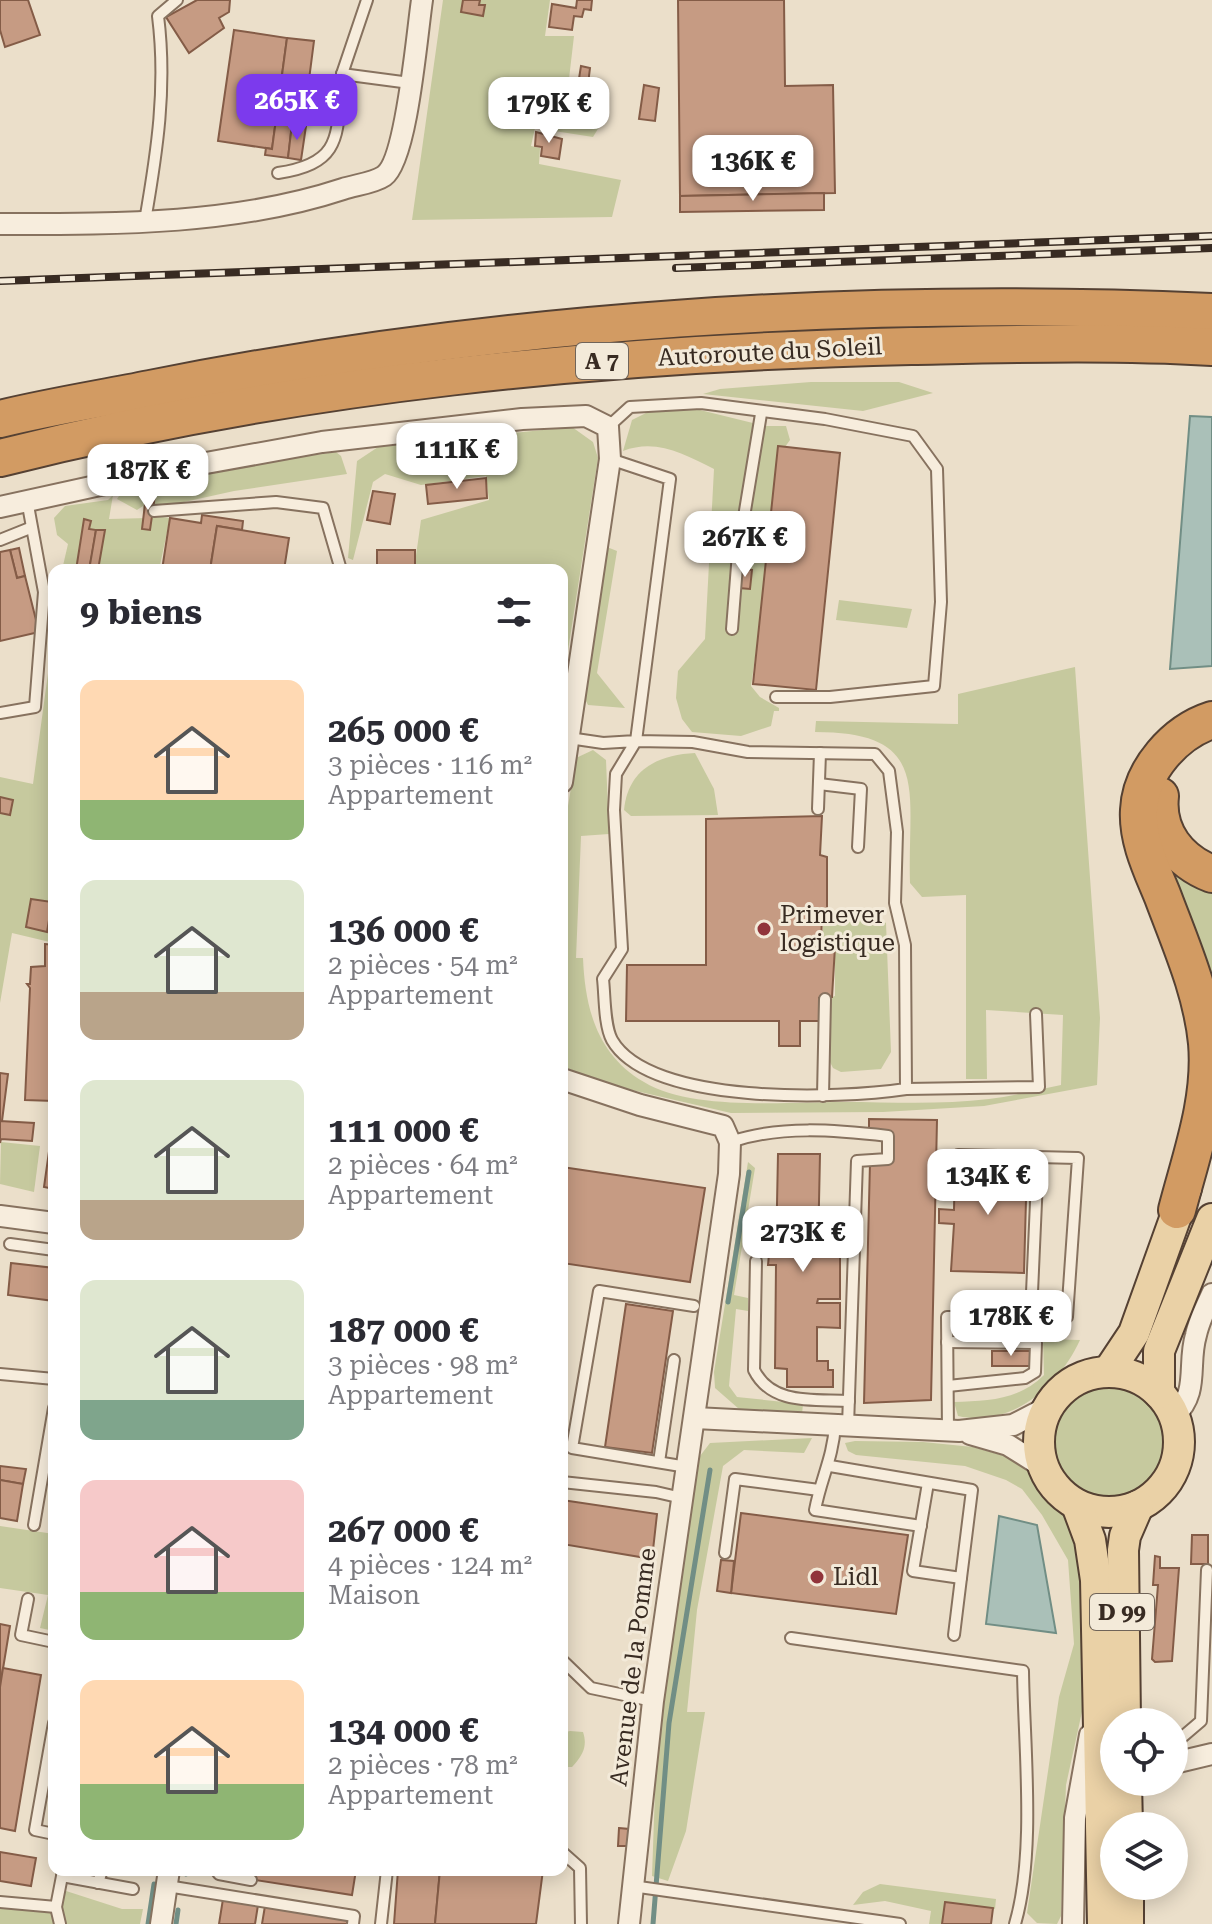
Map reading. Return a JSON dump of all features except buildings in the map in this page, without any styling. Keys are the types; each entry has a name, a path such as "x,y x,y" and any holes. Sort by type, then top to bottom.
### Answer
{"highway":[{"name":"Autoroute du Soleil","path":"0,419 254,368 431,343 611,325 785,314 924,310 1212,312"},
{"name":"Autoroute du Soleil","path":"0,458 273,401 446,377 617,360 842,348 1212,347"},
{"path":"1177,1210 1203,1110 1207,1045 1201,1001 1142,839 1139,810 1144,784 1157,761 1176,740 1212,720"},
{"path":"1212,736 1194,746 1167,773 1160,792 1158,812 1170,842 1197,868 1212,874"}],"main road":[{"path":"1108,1372 1134,1333 1212,1118"},
{"path":"1166,1405 1130,1375 1108,1372 1076,1380 1048,1407 1038,1443 1043,1467 1056,1489 1077,1505 1107,1512 1138,1506 1165,1483 1176,1462 1179,1439 1166,1405 1159,1351 1212,1219"},
{"name":"D 99","path":"1077,1505 1094,1560 1103,1924"},
{"name":"D 99","path":"1125,1708 1123,1550 1125,1536 1138,1506"},
{"path":"1128,1900 1128,1924"}],"street":[{"path":"0,224 145,221 208,216 305,202 385,176 400,151 422,0"},
{"path":"0,507 263,452 428,428 586,416 608,427 610,459 568,744"},
{"path":"568,1081 640,1105 723,1126 730,1142"},
{"name":"Avenue de la Pomme","path":"629,1924 653,1701 729,1174 730,1142"},
{"path":"0,1216 48,1222"},
{"path":"1166,1405 1185,1407 1193,1384 1195,1336 1212,1294"},
{"path":"695,1418 954,1431 1013,1425 1048,1407"},
{"path":"954,1431 1008,1445 1043,1467"},
{"path":"1073,1924 1078,1786 1099,1696"},
{"path":"1188,1760 1212,1754"},
{"path":"161,1924 168,1878"}],"lane":[{"path":"145,221 161,132 163,55 158,16 177,0"},
{"path":"278,173 307,169 335,141 342,74 367,0"},
{"path":"342,74 410,83"},
{"path":"608,427 630,407 701,403 761,414 825,419 913,436 937,469 941,602 934,686 830,697 776,697"},
{"path":"732,629 738,553 761,414"},
{"path":"610,459 670,479 636,741 616,774 614,810 622,949 603,979 611,1039 636,1064 681,1084 777,1095 823,1096 906,1089 991,1090 1039,1087 1036,1014"},
{"path":"0,713 35,707 44,592 27,500"},
{"path":"154,511 276,502 323,508 339,564"},
{"path":"0,540 30,528"},
{"path":"569,738 603,743 693,742 748,752 875,754 889,771 897,832 895,903 905,945 906,1089"},
{"path":"818,809 820,753"},
{"path":"819,784 861,789 858,847"},
{"path":"823,1096 825,999"},
{"path":"730,1142 760,1132 844,1131 888,1136 888,1159 857,1161 849,1401 830,1466 821,1474 815,1510 921,1526"},
{"path":"954,1431 948,1386 947,1317 1067,1317 1078,1158 958,1155"},
{"path":"1031,1315 1038,1157"},
{"path":"10,1244 48,1249"},
{"path":"756,1261 754,1370 759,1382 783,1398 849,1401"},
{"path":"687,1467 572,1448 599,1291 694,1306"},
{"path":"947,1342 1036,1343 1035,1372 1025,1378 948,1386"},
{"path":"659,1462 674,1360"},
{"path":"0,1374 48,1378"},
{"path":"34,1525 48,1443"},
{"path":"830,1466 972,1490 954,1635"},
{"path":"725,1553 735,1479 819,1490"},
{"path":"568,1483 656,1492 682,1498"},
{"path":"928,1483 913,1571 961,1578"},
{"path":"1188,1732 1201,1721 1207,1570"},
{"path":"28,1599 21,1635 48,1641"},
{"path":"791,1638 1023,1671 1025,1838 1021,1905 1015,1924"},
{"path":"568,1666 591,1688 653,1701"},
{"path":"48,1757 35,1830 48,1833"},
{"path":"568,1857 580,1868 581,1924"},
{"path":"60,1924 56,1907 61,1876"},
{"path":"73,1876 133,1889"},
{"path":"98,1883 100,1876"},
{"path":"230,1876 251,1880"},
{"path":"381,1924 386,1876"},
{"path":"168,1878 354,1916 353,1924"},
{"path":"632,1886 900,1924"},
{"path":"0,1902 56,1907"}],"green space":[{"path":"443,0 550,0 545,36 574,36 565,113 528,111 526,120 601,124 593,137 535,128 531,146 540,148 539,164 621,180 612,217 412,220"},
{"path":"811,382 899,382 933,393 863,411 703,394 720,389"},
{"path":"700,410 765,426 786,426 790,440 785,447 751,686 779,711 774,711 771,726 741,736 692,732 682,719 676,698 678,671 705,639 714,469 681,453 658,447 635,447 623,451 632,420 650,411"},
{"path":"572,427 593,442 598,458 568,650 568,564 415,564 421,520 489,500 486,476 421,485 385,474 373,482 353,560 348,558 357,461 378,447"},
{"path":"336,452 341,456 347,474 234,491 175,504 162,517 170,518 160,564 63,564 68,544 57,535 54,518 65,506 108,500 113,495 109,519 148,518 143,517 143,506 137,510 117,499 121,493 238,466"},
{"path":"607,547 617,551 597,673 625,708 588,705 585,699"},
{"path":"839,600 912,609 907,628 836,620"},
{"path":"1075,667 1100,1018 1097,1085 984,1106 883,1112 731,1113 606,1084 568,1068 568,806 576,758 593,750 606,760 609,834 581,836 576,958 583,958 587,995 597,1029 615,1058 628,1071 664,1091 740,1103 953,1102 998,1098 1061,1085 1063,1015 986,1010 987,1079 966,1079 966,895 922,897 910,883 910,795 906,773 896,756 879,743 853,735 815,732 816,721 958,724 958,694"},
{"path":"48,673 48,942 12,933 0,1003 0,777 33,784"},
{"path":"695,753 714,789 718,815 631,816 624,810 638,774 657,761"},
{"path":"1165,854 1212,884 1212,1007"},
{"path":"823,912 870,914 886,923 891,1052 881,1069 841,1072 833,1068 829,1060 828,998 835,996 835,947 823,946"},
{"path":"1,1142 40,1146 34,1192 0,1184"},
{"path":"748,1162 755,1168 734,1295 748,1298 748,1311 736,1309 729,1386 737,1397 803,1404 802,1414 739,1409 715,1388 714,1372"},
{"path":"1043,1339 1080,1340 1060,1373 1046,1387 1031,1400 997,1416 958,1416 954,1402 991,1400 1014,1394 1044,1375"},
{"path":"1107,1385 1129,1390 1147,1402 1159,1420 1164,1442 1159,1464 1147,1482 1129,1494 1107,1499 1085,1494 1067,1482 1055,1464 1050,1442 1055,1420 1067,1402 1085,1390"},
{"path":"812,1438 804,1453 744,1450 723,1466 697,1610 687,1712 705,1712 686,1831 668,1881 652,1876 657,1735 700,1456 710,1443"},
{"path":"923,1442 973,1447 1008,1457 1027,1470 1072,1525 1082,1553 1085,1698 1066,1785 1061,1916 1057,1924 1037,1923 1027,1913 1059,1697 1074,1644 1068,1560 1042,1515 1022,1489 1006,1480 965,1466 856,1455 848,1451 845,1443"},
{"path":"0,1526 48,1533 48,1595 0,1588"},
{"path":"48,1595 48,1630 40,1628"},
{"path":"568,1732 583,1732 584,1737 581,1755 572,1767 568,1767"},
{"path":"880,1884 996,1899 995,1909 945,1902 942,1924 929,1924 931,1911 885,1901 853,1905 863,1892"},
{"path":"63,1890 122,1909 143,1909 140,1924 0,1924 0,1906 48,1913 58,1907"}],"water":[{"path":"1190,416 1212,417 1212,666 1170,669"},
{"path":"999,1516 1037,1525 1056,1633 986,1624"}],"waterway":[{"path":"728,1302 749,1172"},
{"path":"653,1924 669,1723 710,1470"},
{"path":"148,1924 154,1884"},
{"path":"176,1924 178,1910"}],"railway":[{"path":"0,281 1212,236"},
{"path":"676,268 1212,248"}],"place":[{"name":"Primever logistique","path":"764,929"},
{"name":"Lidl","path":"817,1577"}]}
